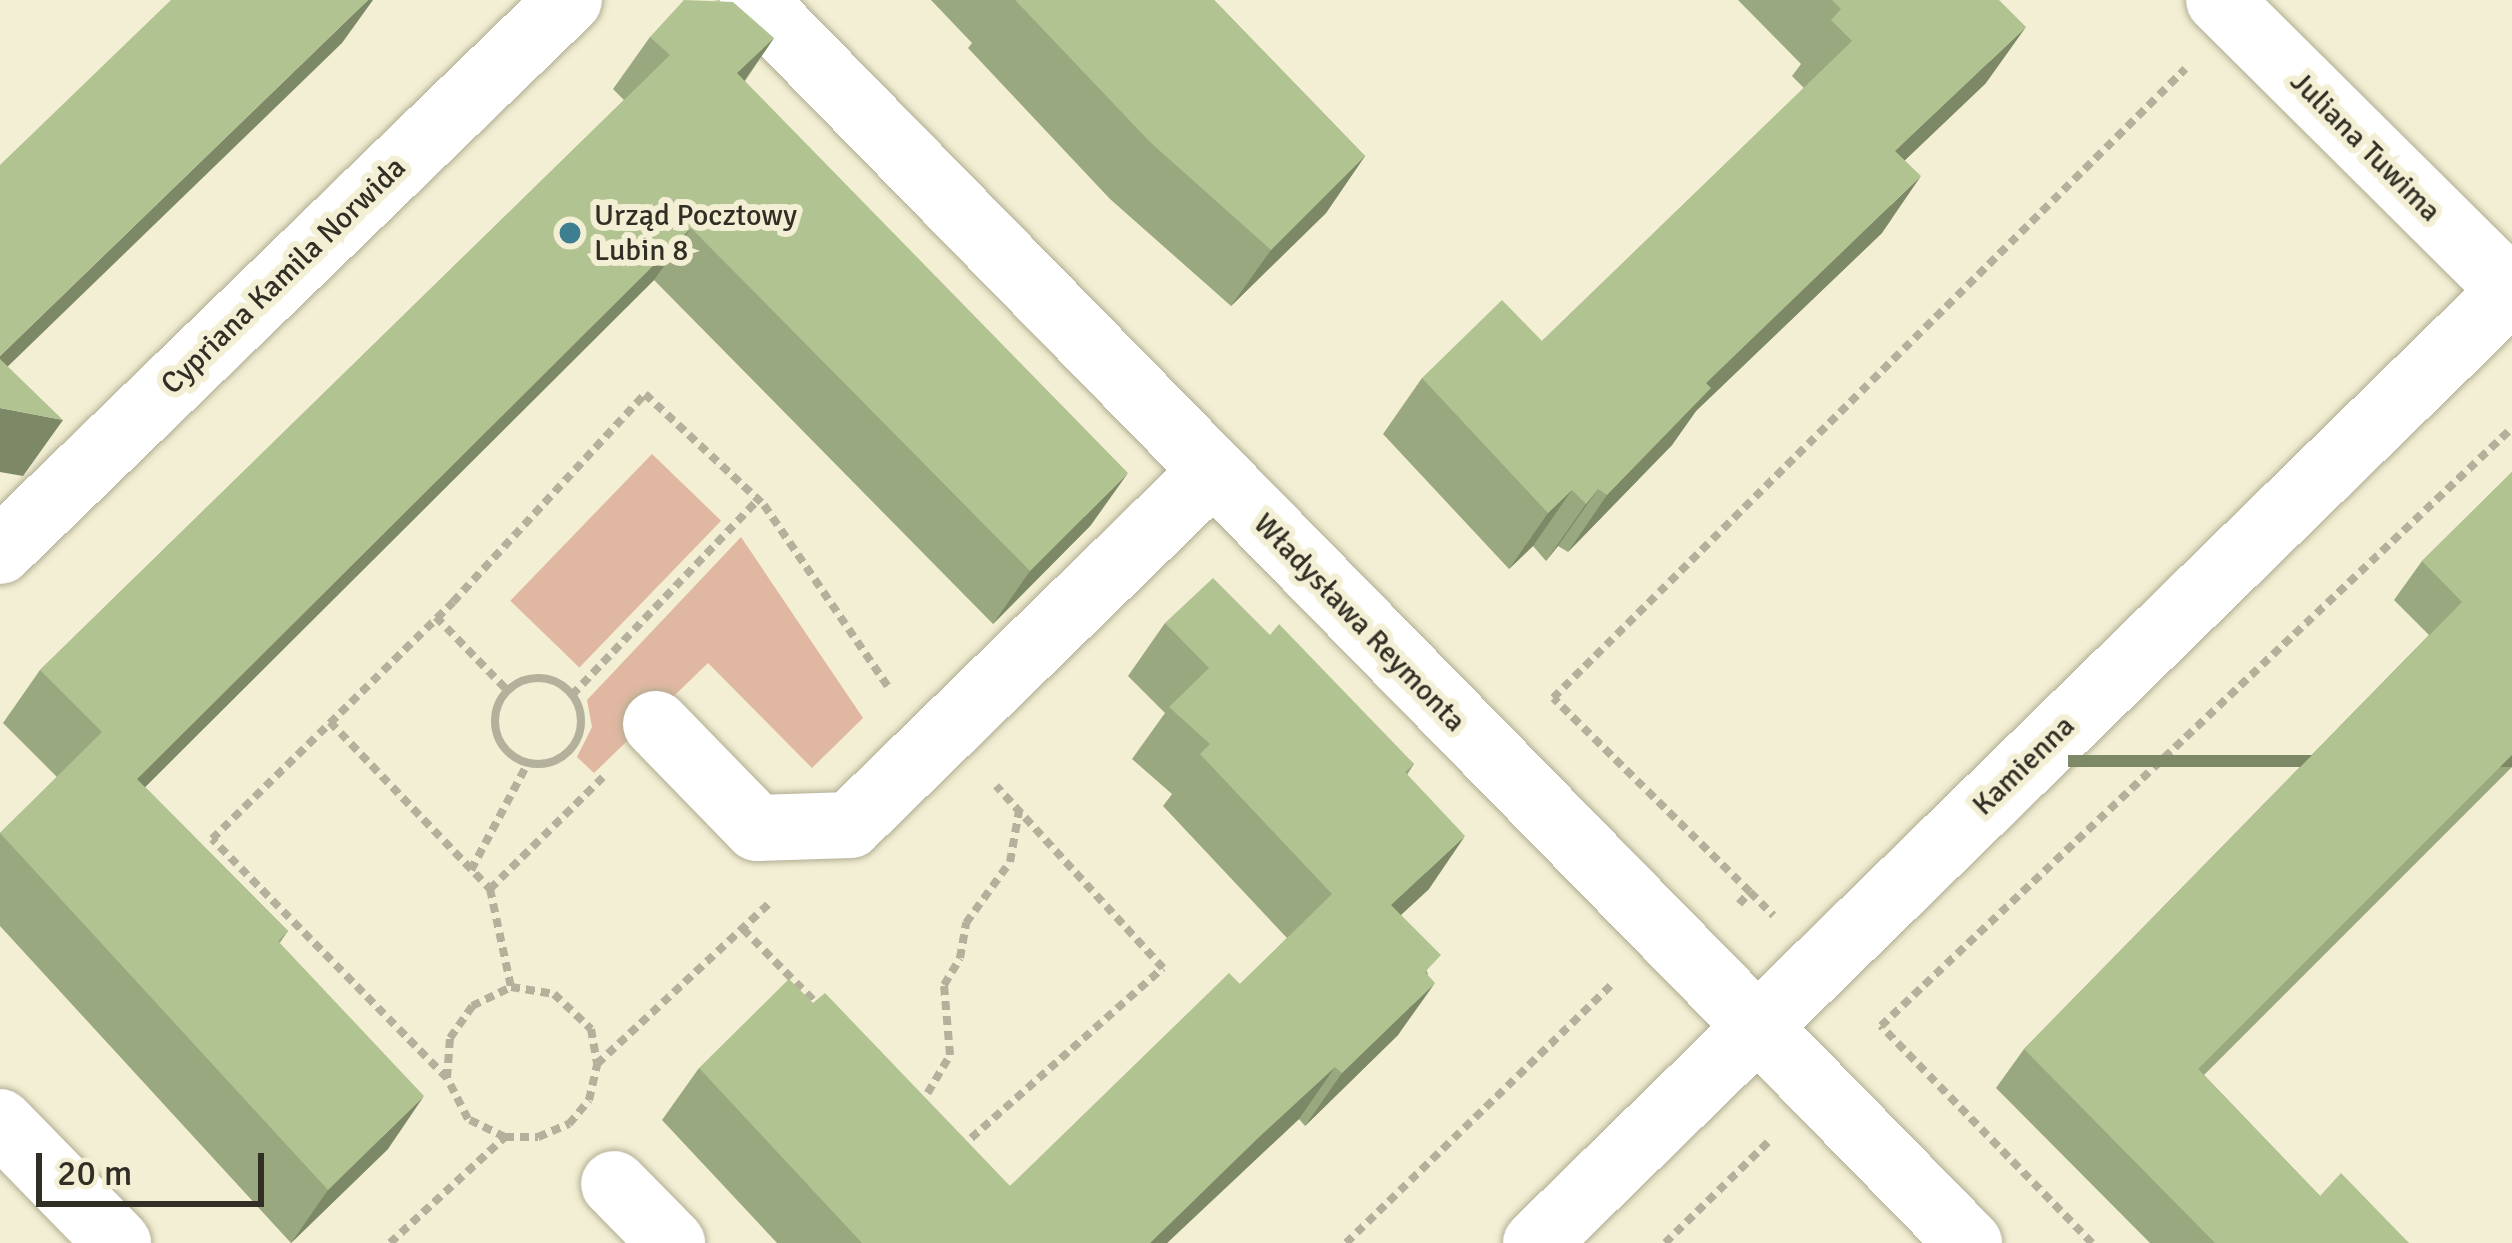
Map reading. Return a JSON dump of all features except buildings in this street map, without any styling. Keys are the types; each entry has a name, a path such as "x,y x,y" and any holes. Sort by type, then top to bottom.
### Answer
{"street":[{"name":"Cypriana Kamila Norwida","path":"0,551 568,0"},
{"name":"Władysława Reymonta","path":"753,0 1970,1243"},
{"name":"Juliana Tuwima","path":"2228,9 2512,290"},
{"name":"Kamienna","path":"1536,1243 2512,290"},
{"path":"656,724 757,828 850,825 1212,472"},
{"path":"0,1122 118,1243"},
{"path":"614,1184 672,1243"}],"path":[{"path":"1346,1243 1629,967 1652,990 1750,892 1553,698 2228,9"},
{"path":"447,1078 450,1038 462,1015 511,987 554,994 577,1010 591,1029 598,1064 589,1100 569,1124 538,1137 505,1138 467,1119 447,1078 212,839 436,616 645,394 758,500 938,739 1019,811 1163,968 959,1149 946,1135"},
{"path":"2092,1243 1881,1026 2512,428"},
{"path":"572,694 758,500"},
{"path":"436,616 507,690"},
{"path":"471,870 528,763 570,749 581,719 572,694 541,678 507,690"},
{"path":"507,690 496,733 528,763"},
{"path":"330,722 490,890 511,987"},
{"path":"490,890 656,724"},
{"path":"919,1107 950,1055 944,985 960,958 966,923 1010,862 1019,811"},
{"path":"598,1064 850,825"},
{"path":"743,929 823,1010"},
{"path":"903,1091 932,1121"},
{"path":"1665,1243 1783,1127"},
{"path":"390,1243 505,1138"}],"shaded area":[{"path":"652,454 721,521 579,667 510,601"},
{"path":"741,537 863,718 812,768 708,663 594,773 577,757 592,727 587,700"}],"place":[{"name":"Urząd Pocztowy Lubin 8","path":"570,233"}]}
